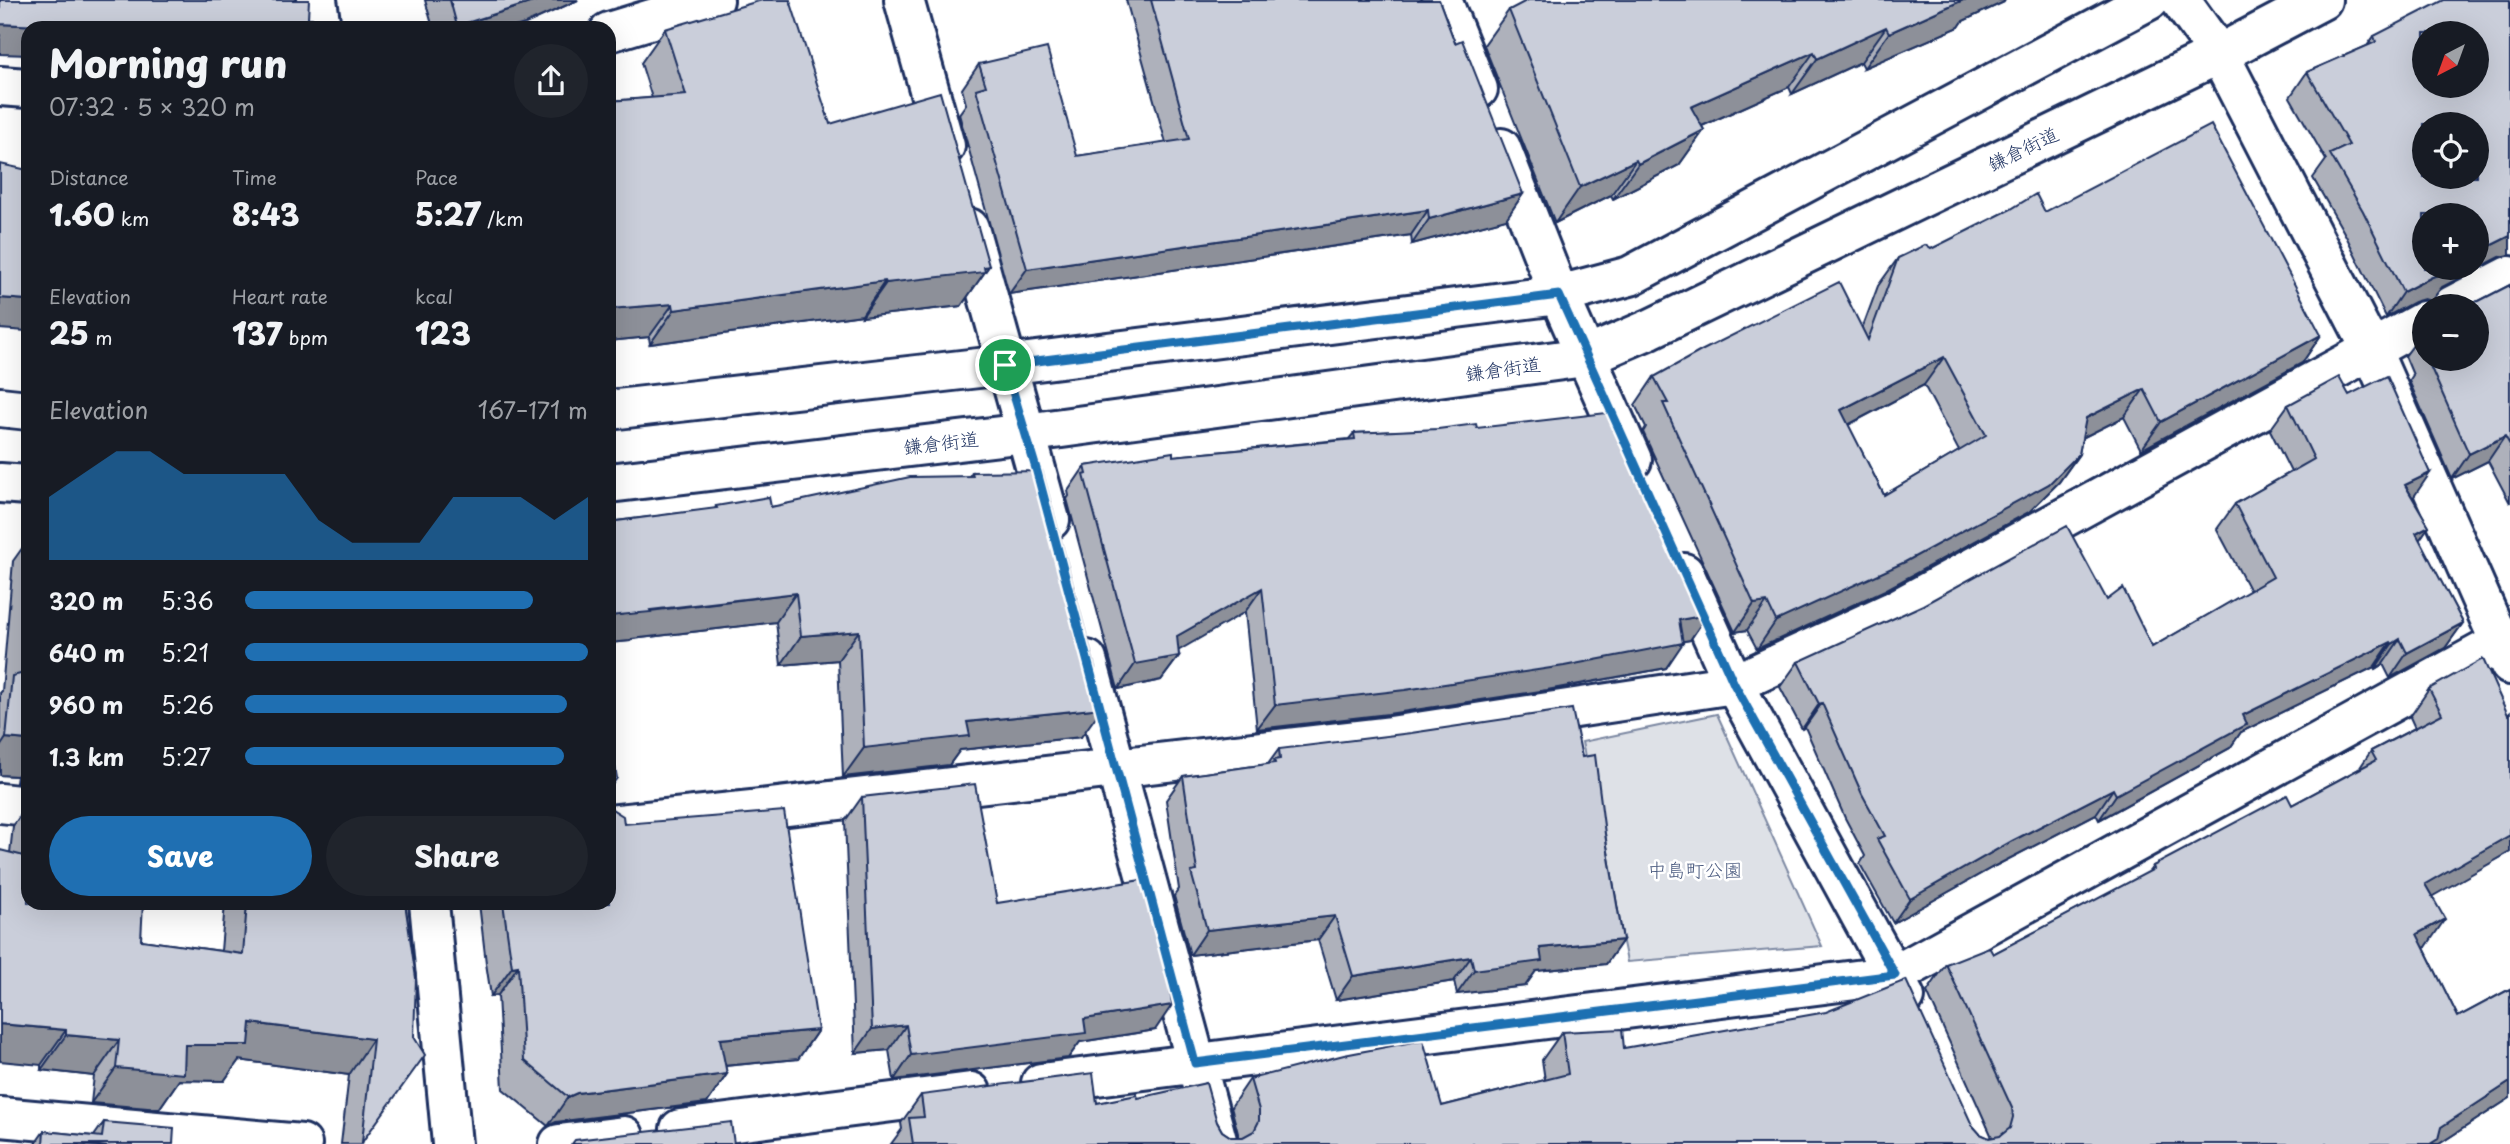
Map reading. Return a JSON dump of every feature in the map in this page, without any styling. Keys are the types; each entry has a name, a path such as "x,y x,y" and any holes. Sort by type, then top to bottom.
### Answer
{"street":[{"path":"317,0 320,21"},
{"path":"616,30 714,0"},
{"path":"904,0 1058,552"},
{"path":"1442,0 1559,295 1644,486"},
{"path":"616,409 1005,365 1559,295 1629,276 2149,0"},
{"path":"559,1144 1895,975 2506,649 2371,349 2219,54 2180,0"},
{"name":"鎌倉街道","path":"616,482 1024,433 1585,357 1650,329 2219,54 2322,0"},
{"path":"0,86 21,88"},
{"path":"2475,294 2510,276"},
{"path":"616,823 765,809 1391,736 1734,684 1895,610 2412,327"},
{"path":"0,407 21,409"},
{"path":"0,482 21,484"},
{"path":"1672,548 1734,684 1895,975 1917,1023"},
{"path":"1080,633 1218,1144"},
{"path":"0,803 21,805"},
{"path":"430,910 452,1144"},
{"path":"0,1117 302,1144"}],"green space":[{"name":"中島町公園","path":"1717,714 1822,946 1627,962 1582,742"}],"building":[{"path":"0,0 309,0 308,18 312,18 312,21 21,21 21,25 0,24"},
{"path":"450,0 539,0 473,21 456,21"},
{"path":"762,0 790,0 830,124 940,92 989,266 984,267 985,272 885,281 674,310 673,304 616,308 616,100 686,95 665,29"},
{"path":"1151,0 1439,0 1455,43 1462,40 1523,194 1429,219 1428,210 1027,269 976,89 986,86 979,64 1047,48 1077,156 1189,139"},
{"path":"1528,0 1963,0 1889,33 1886,27 1817,59 1814,52 1691,107 1704,130 1638,164 1636,160 1580,187 1509,10"},
{"path":"2444,0 2510,0 2510,236 2489,246 2489,203 2412,203 2412,280 2426,280 2403,292 2363,211 2330,154 2349,145 2307,72 2376,42 2374,36"},
{"path":"2211,125 2321,335 2161,422 2144,389 2086,418 2079,454 2049,484 1905,562 1776,621 1767,602 1754,604 1663,403 1668,403 1654,377 1839,282 1868,340 1898,258 1925,245 1931,249 2036,194 2045,212","holes":["1944,357 1986,435 1884,495 1841,410"]},
{"path":"0,164 21,168 21,300 0,298"},
{"path":"2510,285 2510,445 2505,436 2469,454 2432,371 2489,371 2489,296"},
{"path":"2387,376 2430,473 2405,485 2429,526 2416,533 2463,623 2407,653 2400,639 2392,644 2391,642 2243,715 2247,724 2116,795 2113,789 2012,841 1910,899 1877,839 1885,836 1862,794 1822,703 1819,704 1798,662 1923,605 2067,526 2107,600 2123,588 2152,647 2273,577 2235,504 2314,459 2288,405 2339,377 2349,395"},
{"path":"1615,412 1707,615 1679,620 1683,643 1564,666 1405,690 1275,705 1262,588 1177,636 1179,656 1135,664 1084,475 1087,474 1085,466 1173,452 1173,456 1355,439 1354,433 1438,429 1476,424 1477,428"},
{"path":"1042,471 1095,668 1090,669 1102,708 967,722 970,736 864,748 859,631 801,636 796,593 616,615 616,521 717,508 716,506 769,497 771,507 910,477 973,476 972,472"},
{"path":"2483,659 2508,715 2510,713 2510,835 2425,884 2445,919 2417,934 2458,1017 2510,989 2510,1082 2441,1127 2438,1139 2430,1144 913,1144 909,1118 924,1117 921,1095 1093,1073 1097,1103 1137,1095 1138,1098 1206,1083 1222,1131 1231,1137 1243,1137 1254,1131 1259,1121 1259,1110 1250,1079 1344,1055 1423,1040 1442,1106 1568,1074 1562,1032 1622,1029 1624,1048 1826,1012 1906,980 1972,1125 1980,1134 1989,1138 2000,1136 2010,1128 2012,1108 1946,964 1989,947 1993,954 2287,795 2292,805 2376,760 2371,751 2442,714 2429,689"},
{"path":"21,674 21,739 6,738 12,676"},
{"path":"1572,709 1582,757 1595,755 1623,940 1540,948 1542,961 1474,970 1471,957 1353,976 1335,916 1207,930 1191,872 1197,871 1183,776 1275,763 1274,760 1280,759 1279,749"},
{"path":"975,784 997,903 1148,879 1165,944 1172,1005 1084,1019 1086,1033 911,1055 906,1025 872,1029 862,797"},
{"path":"784,811 818,1030 720,1039 727,1074 577,1093 568,1097 524,1060 518,966 512,967 504,910 616,910 616,812 623,816 624,824"},
{"path":"0,850 21,855 21,910 143,910 141,940 243,954 246,910 406,910 416,978 414,1037 425,1055 362,1142 373,1039 251,1023 249,1045 185,1045 184,1074 116,1068 119,1040 66,1035 66,1030 0,1024"},
{"path":"104,1122 174,1128 173,1144 43,1144 44,1131 102,1137"},
{"path":"731,1122 734,1144 572,1144 575,1140"}],"route":[{"path":"1559,295 1734,684 1895,975 1195,1063 1037,472 1005,365 1559,295"}]}
